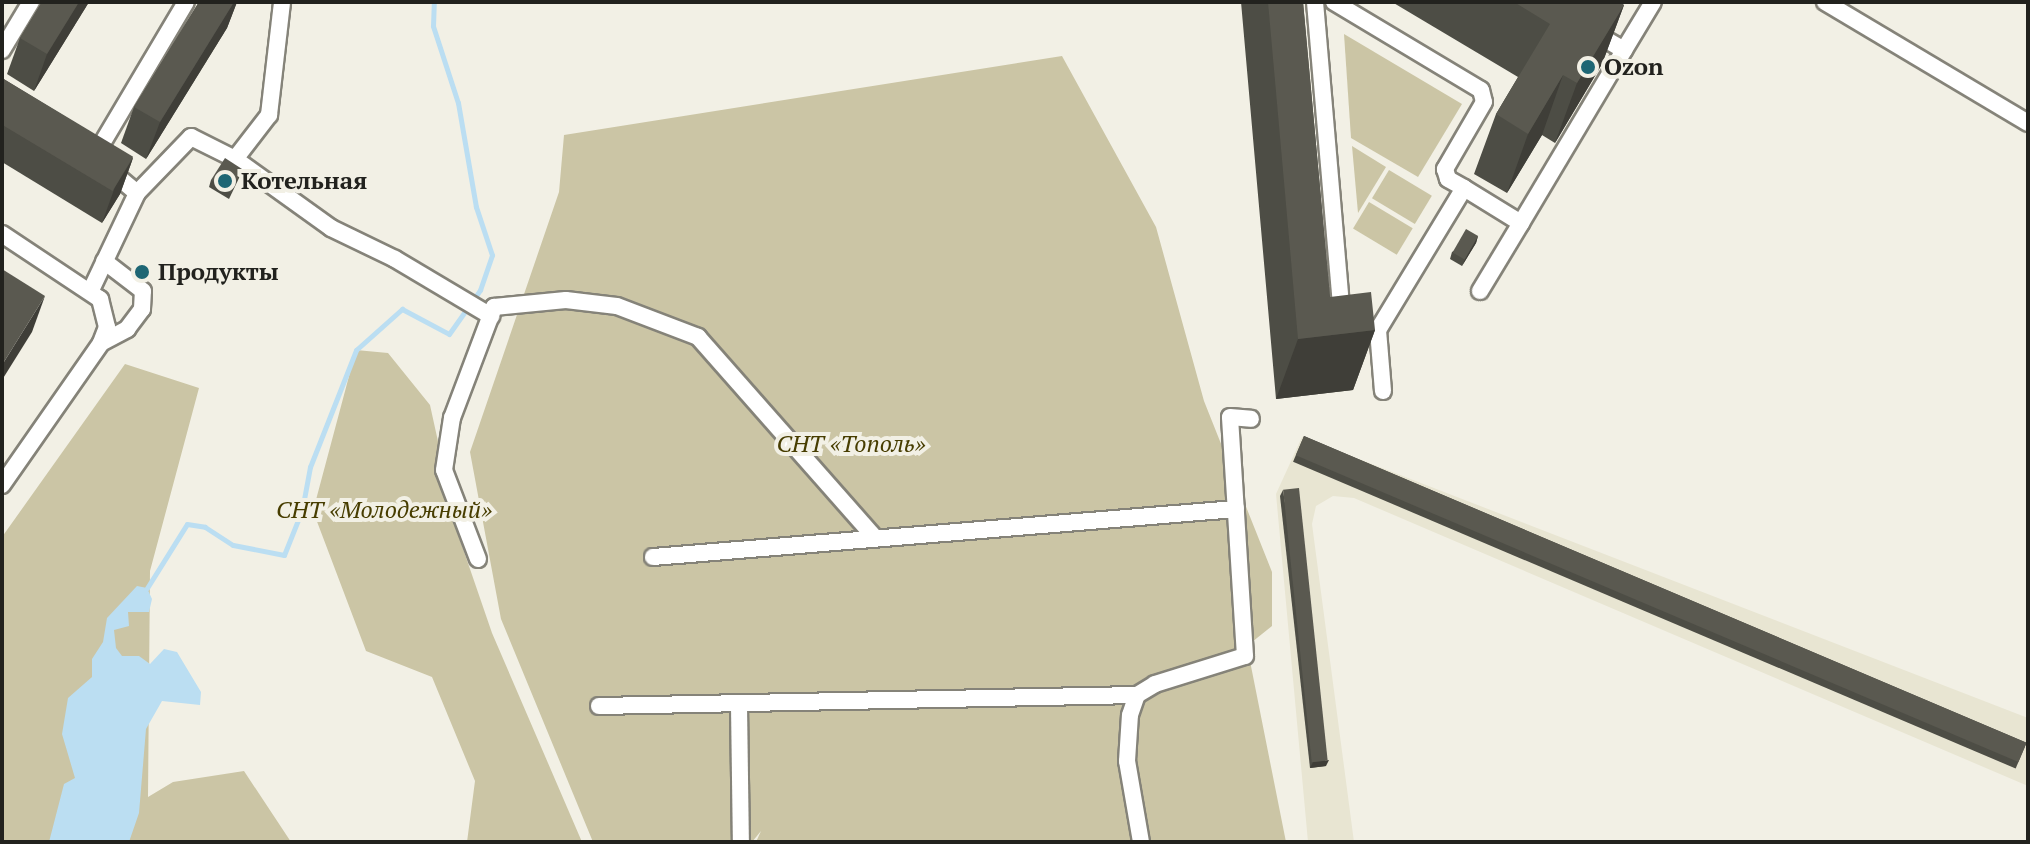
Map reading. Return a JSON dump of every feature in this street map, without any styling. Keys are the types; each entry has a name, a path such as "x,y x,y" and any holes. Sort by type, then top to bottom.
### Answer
{"street":[{"path":"2,50 31,2"},
{"path":"137,193 89,153 186,2"},
{"path":"235,159 269,115 282,2"},
{"path":"1315,2 1342,315 1378,330"},
{"path":"1334,2 1481,90 1484,102 1445,169 1448,179 1521,223"},
{"path":"1480,291 1653,2"},
{"path":"1825,2 2028,123"},
{"path":"1576,22 1624,50"},
{"path":"91,290 137,193 191,137 235,159 331,228 395,259 462,302 485,313"},
{"path":"1383,391 1378,330 1464,188"},
{"path":"2,234 91,290 106,311 101,343 2,485"},
{"path":"101,343 127,329 142,309 143,291 104,261"},
{"path":"478,559 444,470 452,418 485,313 494,307 566,300 617,306 698,337 875,538"},
{"path":"599,706 739,706 1137,695 1155,684 1245,656 1230,417 1251,419"},
{"path":"653,557 1236,509"},
{"path":"1137,695 1130,715 1127,761 1141,842"},
{"path":"739,706 741,842"}],"shaded area":[{"path":"1302,437 2028,718 2028,786 1354,498 1333,496 1316,506 1312,524 1354,842 1308,842 1276,494"}],"green space":[{"path":"1344,34 1462,104 1418,177 1351,138"},
{"name":"СНТ «Тополь»","path":"1062,56 1156,227 1204,401 1272,572 1272,626 1247,646 1286,842 756,842 761,831 752,842 593,842 501,619 470,452 559,192 564,135"},
{"path":"1352,146 1386,167 1358,213"},
{"path":"1389,170 1432,196 1415,224 1372,198"},
{"path":"1369,202 1413,228 1397,255 1353,229"},
{"name":"СНТ «Молодежный»","path":"356,350 388,353 430,405 459,537 492,633 582,842 467,842 475,781 432,677 366,651 313,511"},
{"path":"125,364 199,388 150,571 148,797 173,782 244,771 291,842 2,842 2,537"}],"water":[{"path":"137,586 147,588 152,599 149,612 128,612 129,626 114,630 116,648 122,656 139,656 150,664 164,649 177,652 201,692 200,705 162,701 146,729 139,813 129,842 49,842 64,784 75,778 62,734 68,698 92,677 92,659 103,642 107,618"}],"building":[{"path":"42,2 79,2 47,54 20,38"},
{"path":"199,2 234,2 160,122 134,107"},
{"path":"1268,2 1303,2 1330,297 1371,292 1375,330 1298,339"},
{"path":"1514,2 1619,2 1624,5 1577,83 1563,75 1528,134 1496,114 1550,24"},
{"path":"2,78 133,157 113,191 2,125"},
{"name":"Котельная","path":"225,158 242,169 231,193 211,180"},
{"path":"1466,229 1478,236 1465,259 1452,252"},
{"path":"2,269 45,296 2,365"},
{"path":"1304,436 2027,743 2018,762 1296,455"},
{"path":"1299,488 1328,760 1312,762 1283,490"}],"waterway":[{"path":"147,588 187,524 205,527 233,545 284,555 302,510 310,467 356,350 402,309 449,334 480,290 492,255 476,207 458,103 433,26 434,2"}],"place":[{"name":"Ozon","path":"1588,67"},
{"name":"Котельная","path":"225,181"},
{"name":"Продукты","path":"142,272"}]}
